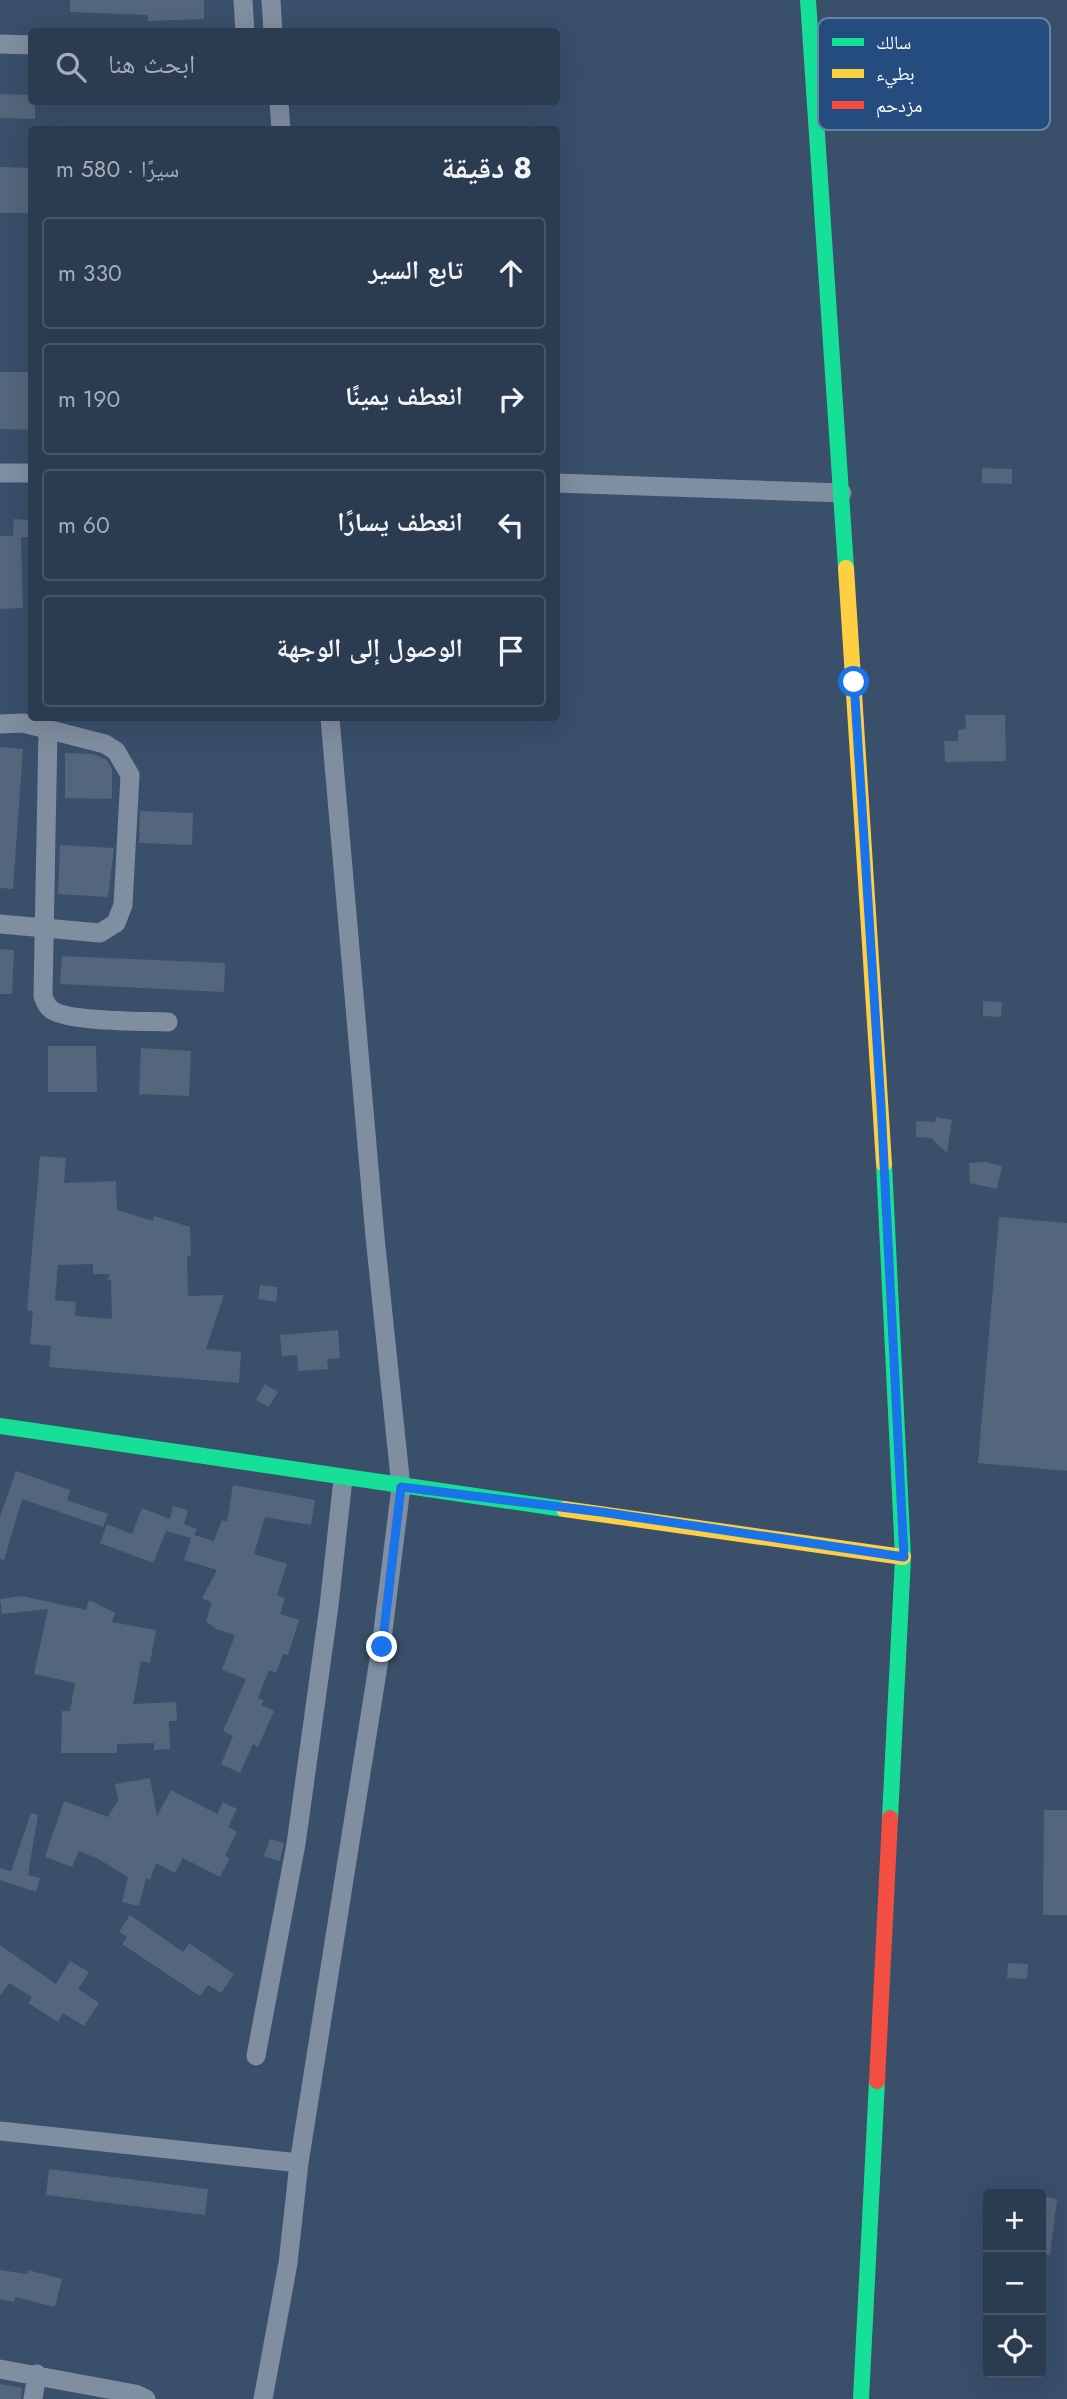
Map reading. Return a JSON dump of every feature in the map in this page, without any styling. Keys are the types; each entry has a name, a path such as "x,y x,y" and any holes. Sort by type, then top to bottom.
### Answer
{"street":[{"path":"243,0 245,28"},
{"path":"271,0 273,28"},
{"path":"808,0 881,1105 904,1557 861,2399"},
{"path":"0,44 28,45"},
{"path":"279,105 281,126"},
{"path":"0,473 28,472"},
{"path":"560,482 842,493"},
{"path":"263,2399 288,2263 299,2163 382,1647 401,1487 375,1237 330,721"},
{"path":"0,724 23,723 106,744 122,758 130,775 120,916 111,928 100,933 0,924"},
{"path":"48,729 43,996 51,1010 76,1017 168,1022"},
{"path":"0,1426 212,1462 601,1512 904,1557"},
{"path":"256,2056 296,1844 329,1606 343,1479"},
{"path":"0,2131 299,2163"},
{"path":"0,2369 37,2374 146,2399"},
{"path":"33,2399 37,2374"}],"building":[{"path":"70,0 204,0 204,19 148,21 148,15 70,12"},
{"path":"0,94 28,95 28,105 35,105 35,119 0,118"},
{"path":"0,167 28,168 28,213 0,213"},
{"path":"0,372 28,372 28,430 0,429"},
{"path":"982,468 1012,469 1012,484 982,483"},
{"path":"14,519 28,520 28,537 21,537 23,608 0,609 0,536 13,536"},
{"path":"965,715 1005,715 1006,761 945,762 944,741 958,741 958,730 966,729"},
{"path":"0,747 23,749 13,889 0,888"},
{"path":"65,753 93,754 107,760 112,769 112,799 65,798"},
{"path":"140,811 193,813 192,845 139,843"},
{"path":"60,845 114,848 108,897 58,894"},
{"path":"0,949 14,950 12,994 0,994"},
{"path":"62,956 225,963 224,992 60,984"},
{"path":"983,1001 1002,1002 1001,1017 983,1016"},
{"path":"48,1046 96,1046 97,1092 48,1092"},
{"path":"141,1048 191,1051 189,1096 139,1094"},
{"path":"936,1117 952,1120 947,1153 931,1138 916,1137 916,1121 935,1122"},
{"path":"40,1156 66,1158 64,1183 116,1181 117,1210 153,1221 154,1216 190,1227 191,1256 187,1256 188,1296 224,1295 206,1349 241,1352 239,1383 49,1367 51,1346 30,1344 33,1311 27,1310","holes":["93,1264 93,1274 110,1274 107,1280 111,1280 112,1319 75,1316 76,1302 55,1300 58,1265"]},
{"path":"986,1162 1002,1166 997,1189 970,1183 969,1163"},
{"path":"999,1217 1067,1223 1067,1471 978,1463"},
{"path":"260,1285 278,1287 276,1302 258,1299"},
{"path":"338,1330 340,1358 327,1359 328,1369 298,1371 297,1355 282,1356 280,1335"},
{"path":"265,1384 278,1392 269,1407 256,1400"},
{"path":"16,1471 70,1490 67,1500 108,1514 103,1527 22,1499 4,1560 0,1559 0,1517"},
{"path":"233,1485 315,1500 311,1525 265,1517 254,1554 287,1564 277,1595 285,1598 280,1614 299,1620 288,1655 283,1654 276,1673 269,1670 258,1698 264,1700 261,1705 274,1711 258,1747 253,1744 240,1773 221,1764 233,1736 223,1731 246,1679 222,1670 235,1635 216,1629 206,1621 212,1603 202,1598 217,1570 184,1560 191,1538 166,1531 153,1563 100,1543 107,1524 132,1534 142,1508 170,1519 173,1506 188,1510 184,1524 197,1529 194,1535 214,1541 222,1520 227,1522"},
{"path":"22,1596 86,1610 89,1600 115,1613 112,1622 156,1630 150,1663 141,1661 133,1704 176,1702 177,1721 169,1721 170,1749 154,1750 154,1743 117,1744 117,1753 61,1753 62,1711 70,1711 75,1683 34,1674 48,1609 2,1614 0,1599"},
{"path":"150,1778 157,1816 171,1790 217,1814 223,1802 237,1809 228,1827 237,1832 225,1856 230,1858 220,1877 183,1858 175,1873 156,1863 150,1880 146,1878 139,1906 122,1902 128,1877 98,1859 79,1851 72,1867 45,1857 64,1801 108,1817 118,1800 115,1784"},
{"path":"1044,1810 1067,1810 1067,1915 1043,1915"},
{"path":"31,1813 38,1815 28,1875 40,1878 36,1892 0,1880 0,1868 11,1871"},
{"path":"270,1839 284,1843 280,1861 264,1856"},
{"path":"130,1915 183,1952 189,1943 234,1974 221,1993 208,1985 200,1996 122,1944 127,1937 119,1932"},
{"path":"0,1945 56,1984 70,1961 89,1972 78,1989 99,2003 84,2026 63,2013 58,2022 28,2003 32,1997 9,1983 0,1996"},
{"path":"1008,1963 1028,1964 1027,1979 1007,1978"},
{"path":"49,2169 208,2189 205,2215 46,2195"},
{"path":"1046,2197 1057,2199 1050,2255 1046,2255"},
{"path":"0,2270 27,2274 28,2270 62,2279 55,2307 15,2297 14,2302 0,2299"},
{"path":"0,2384 22,2388 21,2399 0,2399"}],"traffic: fast":[{"path":"808,0 846,568"},
{"path":"884,1164 903,1557 890,1818"},
{"path":"0,1426 564,1509"},
{"path":"861,2399 877,2081"}],"traffic: slow":[{"path":"846,568 884,1164"},
{"path":"564,1509 903,1557"}],"traffic: jam":[{"path":"877,2081 890,1818"}],"route":[{"path":"382,1647 401,1487 601,1512 904,1557 881,1105 854,682"}]}
